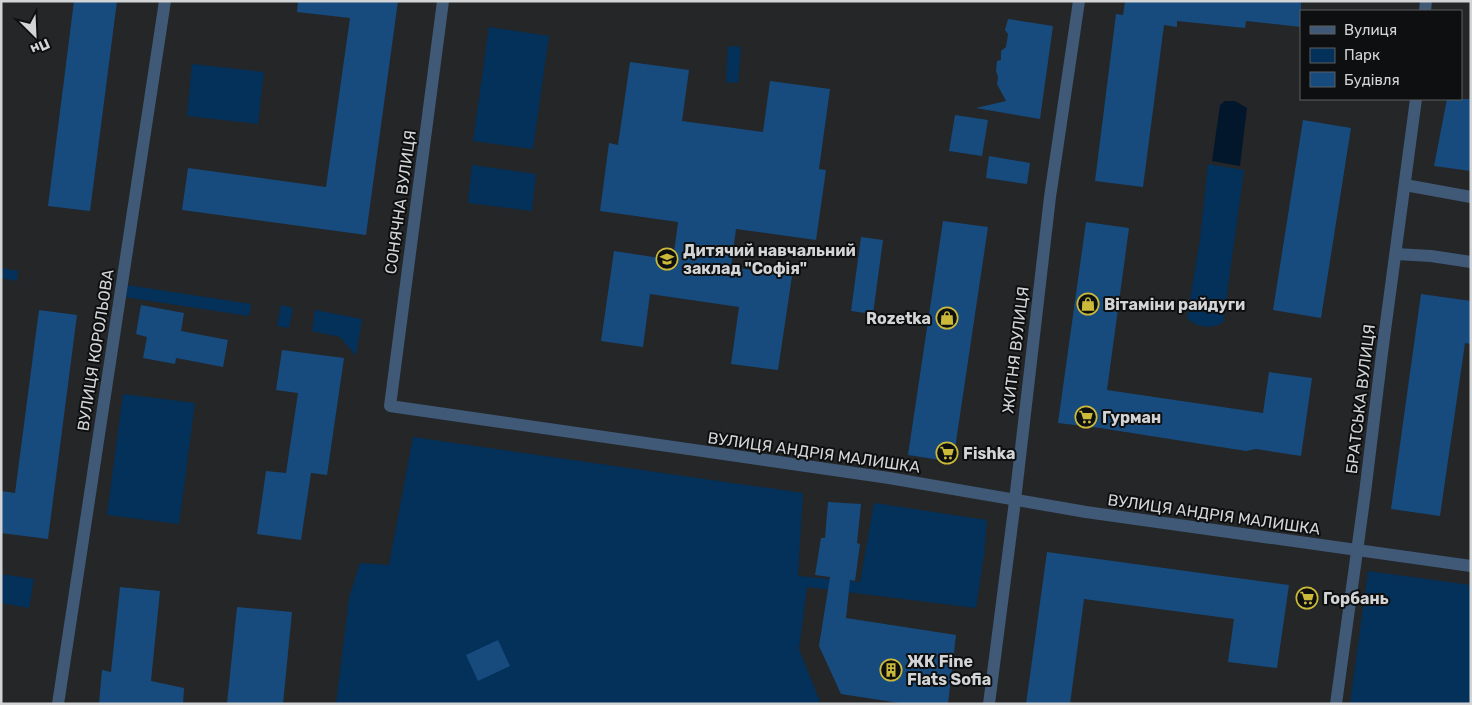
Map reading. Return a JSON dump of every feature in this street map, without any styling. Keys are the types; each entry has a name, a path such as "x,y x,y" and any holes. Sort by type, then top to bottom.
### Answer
{"street":[{"name":"ВУЛИЦЯ КОРОЛЬОВА","path":"58,704 165,1"},
{"name":"СОНЯЧНА ВУЛИЦЯ","path":"390,406 443,1"},
{"name":"ЖИТНЯ ВУЛИЦЯ","path":"989,704 1050,197 1079,1"},
{"name":"БРАТСЬКА ВУЛИЦЯ","path":"1336,704 1416,100"},
{"path":"1405,185 1471,197"},
{"path":"1396,254 1431,256 1471,262"},
{"name":"ВУЛИЦЯ АНДРІЯ МАЛИШКА","path":"390,406 880,477 1086,512 1471,566"}],"green space":[{"path":"489,27 549,36 533,149 473,141"},
{"path":"728,46 741,47 738,83 726,82"},
{"path":"192,64 264,72 258,124 187,116"},
{"path":"1208,164 1244,170 1223,323 1209,327 1199,326 1187,318 1200,239"},
{"path":"472,165 536,174 532,211 468,203"},
{"path":"1,268 18,271 17,281 1,278"},
{"path":"127,285 251,304 249,316 124,297"},
{"path":"281,305 293,308 289,328 277,326"},
{"path":"315,310 362,319 356,356 340,337 312,331"},
{"path":"123,394 195,403 179,524 107,515"},
{"path":"413,437 803,493 798,576 860,582 874,503 987,520 976,608 807,587 799,649 821,704 336,704 349,598 360,563 389,565"},
{"path":"1368,571 1471,585 1471,704 1350,704"},
{"path":"1,574 34,579 29,608 1,603"}],"shaded area":[{"path":"1225,101 1235,101 1247,108 1240,166 1212,161 1220,105"}],"building":[{"path":"74,1 117,1 90,211 48,206"},
{"path":"298,1 398,1 366,235 182,210 188,168 326,187 350,18 297,12"},
{"path":"1125,1 1301,1 1300,27 1246,21 1245,28 1177,21 1177,27 1164,25 1143,187 1095,181 1116,14 1123,15"},
{"path":"1008,19 1053,26 1040,119 976,108 1006,101 997,84 998,77 996,71 997,61 1001,60 1001,51 1006,47 1008,34 1005,30"},
{"path":"630,62 689,70 682,121 763,132 770,81 830,89 819,169 826,170 816,240 736,229 731,267 792,276 778,370 731,364 739,307 650,294 643,347 601,341 614,251 673,260 678,222 600,211 609,143 618,145"},
{"path":"1471,99 1471,171 1434,166 1447,100"},
{"path":"955,115 988,120 982,156 949,151"},
{"path":"1303,120 1351,128 1321,318 1273,310"},
{"path":"989,156 1030,163 1027,184 986,178"},
{"path":"943,221 988,227 953,462 908,455"},
{"path":"1086,222 1129,228 1107,390 1263,413 1269,372 1312,378 1301,456 1256,449 1246,451 1058,423"},
{"path":"861,237 883,240 873,314 851,311"},
{"path":"1421,294 1471,301 1471,344 1465,343 1440,516 1391,509"},
{"path":"141,305 184,313 181,331 228,340 223,367 176,358 175,364 143,358 147,337 136,334"},
{"path":"39,310 77,315 48,539 1,533 1,491 15,493"},
{"path":"282,350 344,358 327,475 311,473 301,540 257,534 266,471 286,473 298,393 276,390"},
{"name":"ЖК Fine Flats Sofia","path":"828,502 861,504 857,543 860,544 855,581 850,580 846,618 956,635 948,704 906,704 841,694 819,646 830,577 815,575 821,538 825,538"},
{"path":"1047,552 1289,585 1277,668 1228,662 1234,619 1084,599 1070,704 1026,704"},
{"path":"120,587 160,591 151,681 184,688 183,704 99,704 102,670 111,672"},
{"path":"237,607 292,612 283,704 227,704"},
{"path":"498,640 510,666 478,681 466,655"}],"place":[{"name":"Дитячий навчальний заклад \"Софія\"","path":"667,259"},
{"name":"Вітаміни райдуги","path":"1088,304"},
{"name":"Rozetka","path":"947,318"},
{"name":"Гурман","path":"1086,417"},
{"name":"Fishka","path":"947,453"},
{"name":"Горбань","path":"1307,598"},
{"name":"ЖК Fine Flats Sofia","path":"891,670"}]}
